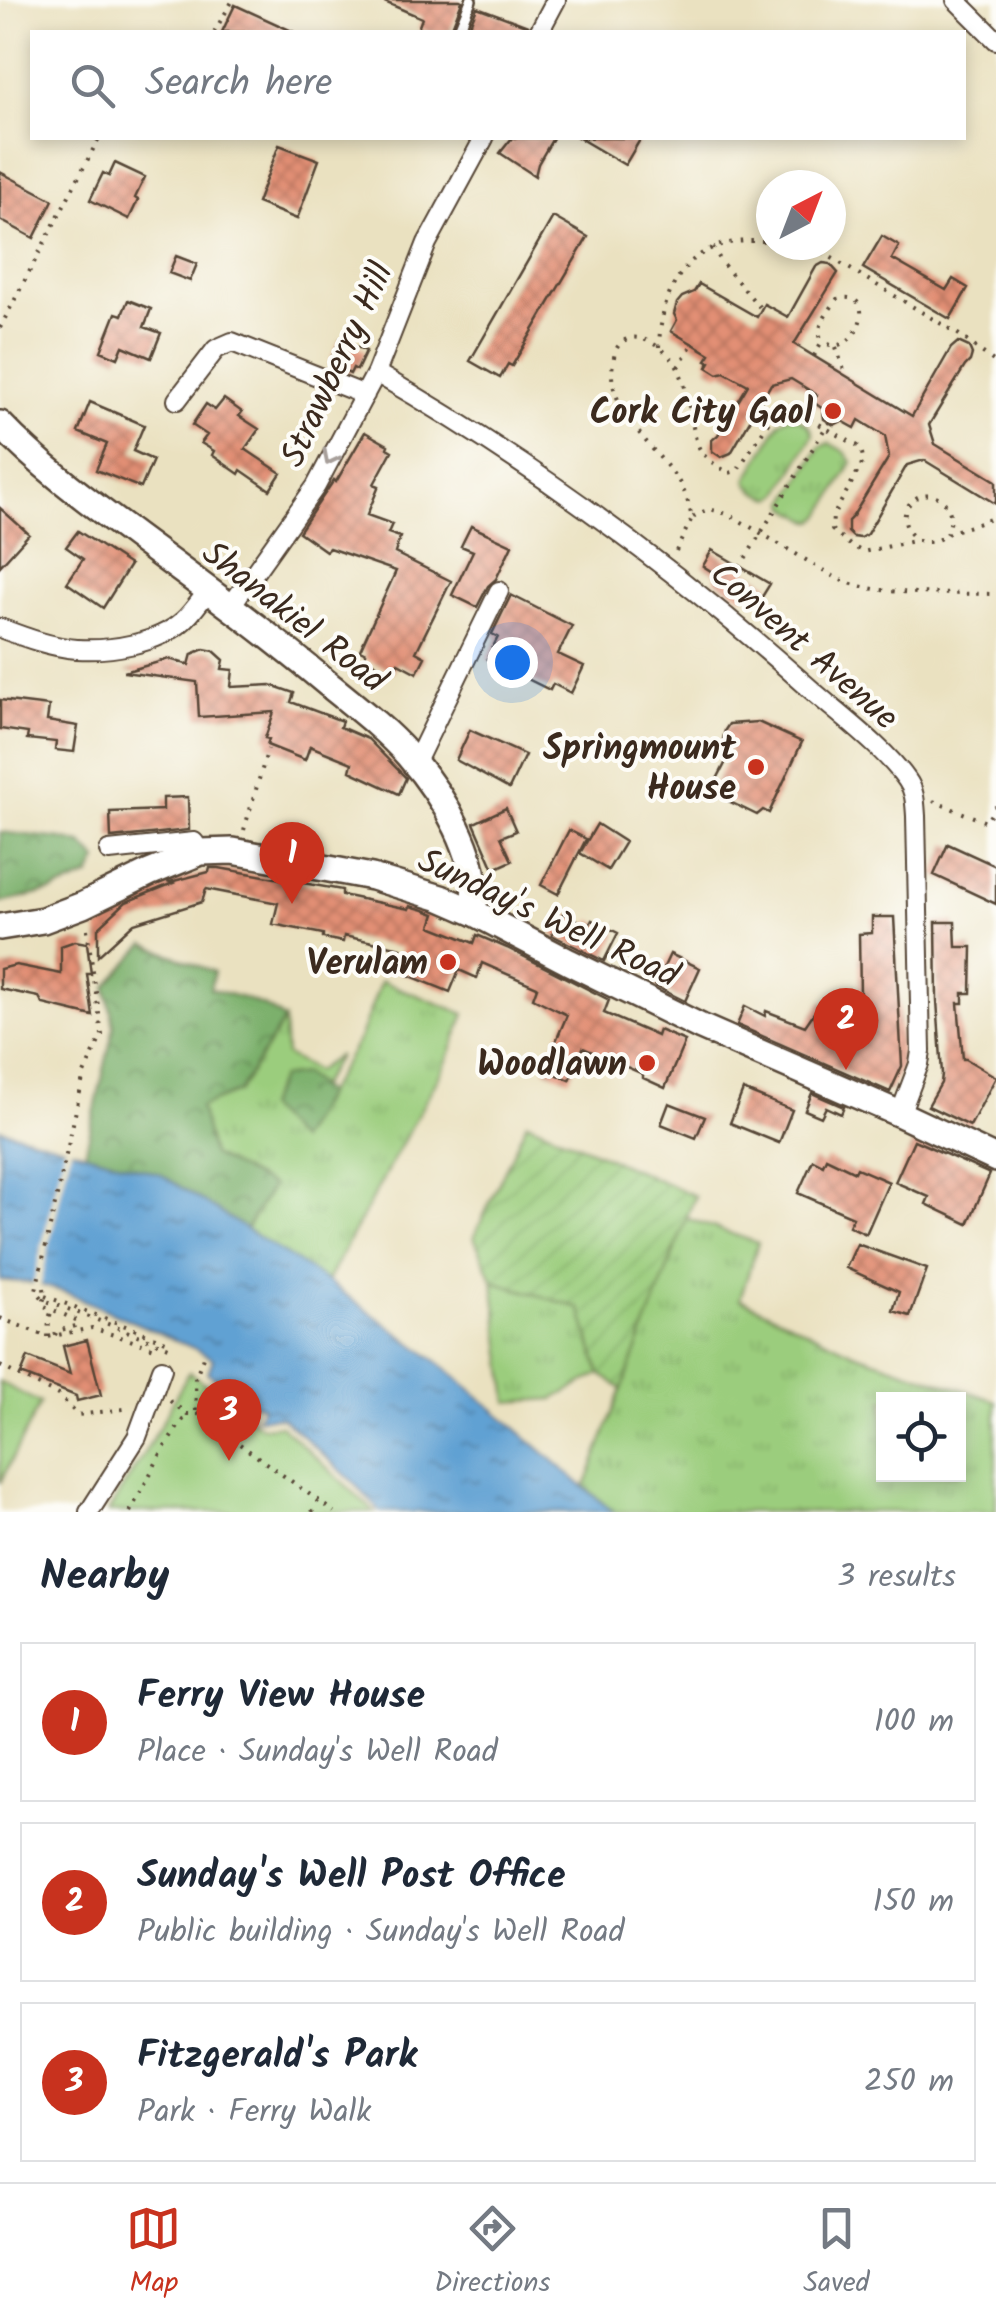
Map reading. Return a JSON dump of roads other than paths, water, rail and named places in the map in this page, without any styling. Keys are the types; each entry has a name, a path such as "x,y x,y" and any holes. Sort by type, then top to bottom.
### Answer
{"main road":[{"name":"Shanakiel Road","path":"0,424 89,502 295,656 370,719 415,764 452,817 476,886 473,912"},
{"name":"Sunday's Well Road","path":"0,927 43,920 202,852 233,852 372,877 473,912 701,1026 996,1159"}],"street":[{"path":"956,0 996,40"},
{"path":"540,30 548,2"},
{"name":"Strawberry Hill","path":"230,608 316,486 365,396 427,242 483,140"},
{"path":"177,400 216,349 232,342 365,396"},
{"name":"Convent Avenue","path":"376,372 530,470 665,568 770,653 906,779 915,794 920,1064 900,1114"},
{"path":"0,628 76,649 122,645 154,637 181,623 208,591"},
{"path":"415,764 499,591"},
{"path":"109,851 194,842 202,852"},
{"path":"89,1512 137,1437 162,1369"}],"lane":[{"path":"459,30 472,0"}],"water":[{"path":"0,1129 160,1174 327,1281 441,1364 613,1512 381,1512 282,1417 257,1418 263,1407 208,1373 213,1359 65,1292 33,1283 0,1280"}],"place":[{"name":"Cork City Gaol","path":"833,411"},
{"name":"Springmount House","path":"756,767"},
{"name":"Ferry View House","path":"292,904"},
{"name":"Verulam","path":"448,962"},
{"name":"Woodlawn","path":"647,1063"},
{"name":"Sunday's Well Post Office","path":"846,1070"},
{"name":"Fitzgerald's Park","path":"229,1461"}]}
